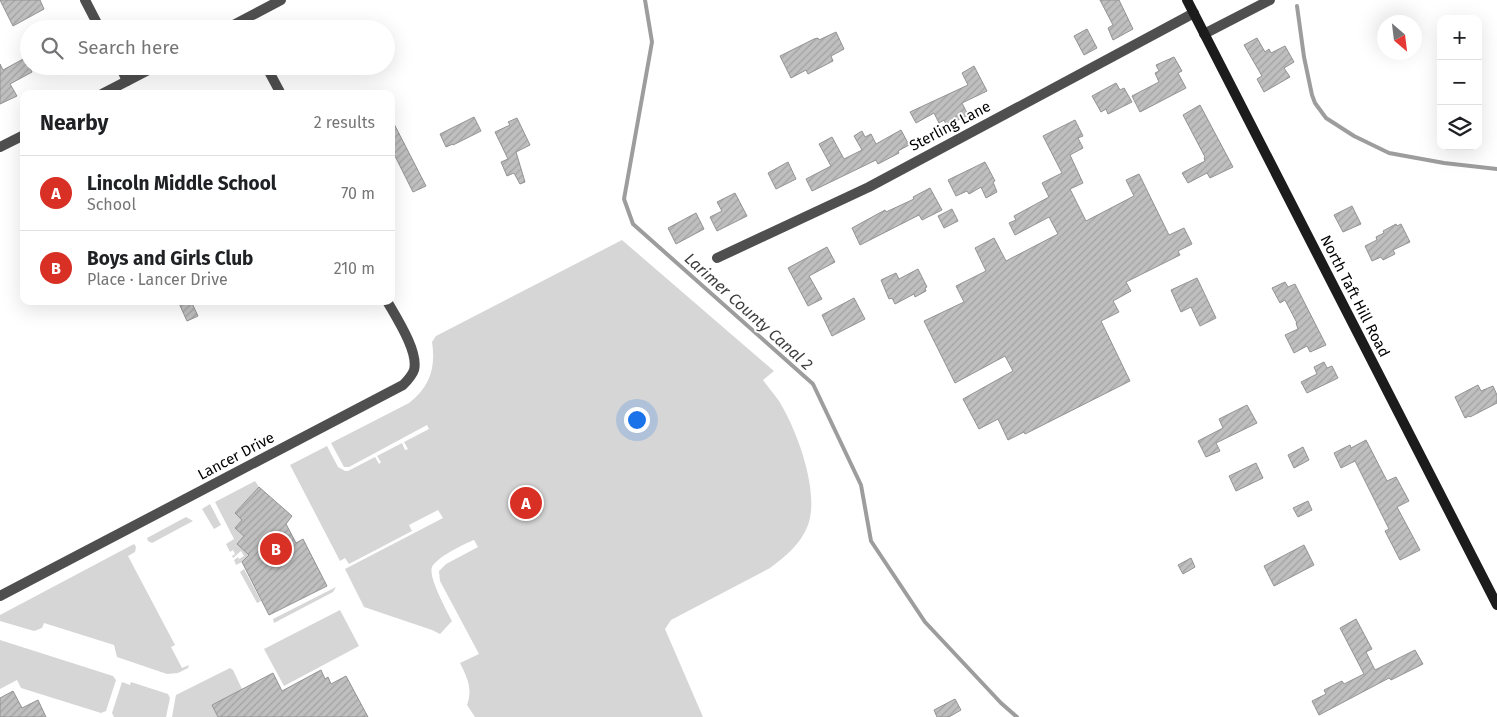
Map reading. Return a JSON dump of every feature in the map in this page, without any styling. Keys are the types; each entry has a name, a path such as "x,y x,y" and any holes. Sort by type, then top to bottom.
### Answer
{"main road":[{"name":"North Taft Hill Road","path":"1187,0 1497,605"}],"street":[{"path":"85,0 95,20"},
{"path":"251,20 281,0"},
{"path":"1204,34 1270,0"},
{"name":"Sterling Lane","path":"717,258 869,187 1194,13"},
{"path":"124,75 127,81"},
{"path":"110,90 139,75"},
{"path":"271,75 279,90"},
{"path":"0,147 20,136"},
{"name":"Lancer Drive","path":"0,596 403,385 411,377 414,361 411,348 389,305"}],"shaded area":[{"path":"622,240 774,371 763,380 786,413 805,462 811,496 811,511 808,525 797,544 787,555 770,568 671,620 665,629 703,717 475,717 467,705 469,688 467,678 460,663 479,654 440,581 439,571 446,564 478,547 474,540 445,555 432,567 435,586 452,621 440,634 364,607 345,569 443,518 438,510 409,525 412,531 349,564 345,558 340,561 290,465 327,446 338,467 345,471 375,457 379,464 381,462 377,456 402,443 405,450 408,449 404,442 429,429 427,425 349,467 344,467 331,443 409,403 416,397 430,376 433,360 432,342 436,336"},
{"path":"255,481 259,487 235,513 242,520 235,528 244,536 237,544 249,555 236,565 234,560 244,556 241,551 233,558 232,556 235,554 233,550 230,552 226,544 234,539 215,502"},
{"path":"210,504 221,525 214,529 202,509"},
{"path":"186,517 193,521 152,543 148,541 147,538"},
{"path":"134,544 136,547 135,552 128,556 175,645 171,647 182,668 189,665 188,668 178,673 167,674 117,657 114,645 44,623 42,628 34,631 0,621 0,615"},
{"path":"244,569 261,601 257,603 240,572"},
{"path":"336,587 333,592 274,623 273,619"},
{"path":"340,610 359,646 284,686 264,649"},
{"path":"0,640 113,676 116,680 106,711 101,713 21,688 17,680 0,689"},
{"path":"230,668 233,670 242,689 212,705 218,717 172,717 176,695"},
{"path":"122,682 130,685 131,682 168,694 170,698 166,717 114,717 112,713"}],"building":[{"path":"0,0 40,0 44,9 24,20 20,20 20,22 13,26"},
{"path":"1100,0 1119,0 1133,29 1113,40 1108,28 1113,25"},
{"path":"1087,29 1097,48 1084,55 1074,36"},
{"path":"836,32 844,49 831,56 833,61 808,74 806,70 791,78 780,56 814,39 818,38 819,40"},
{"path":"1257,38 1265,52 1269,49 1271,53 1285,46 1294,62 1284,68 1290,77 1264,92 1257,79 1262,76 1244,45"},
{"path":"1174,57 1182,71 1178,73 1186,88 1140,112 1132,96 1159,82 1155,73 1159,71 1156,65"},
{"path":"20,61 20,75 26,75 10,84 17,96 0,104 0,64 3,70"},
{"path":"974,66 987,91 962,103 968,115 946,124 944,120 939,123 934,113 916,123 910,112 968,85 962,73"},
{"path":"1116,83 1120,90 1124,88 1132,102 1108,114 1106,109 1101,112 1092,96"},
{"path":"1200,105 1233,167 1210,178 1207,173 1188,183 1182,173 1205,161 1205,157 1183,115"},
{"path":"474,117 481,131 446,147 440,134"},
{"path":"517,118 530,145 516,152 525,182 520,184 514,173 507,176 501,162 508,159 495,132 510,125 508,122"},
{"path":"1075,120 1083,136 1078,138 1083,148 1070,155 1083,183 1070,189 1086,221 1134,196 1126,180 1139,174 1169,235 1184,228 1192,244 1178,251 1180,255 1126,282 1131,291 1113,301 1119,312 1101,321 1130,381 1025,434 1024,432 1008,440 998,419 979,429 963,399 1013,371 1005,356 955,383 924,321 964,302 956,286 986,271 975,248 994,238 1006,261 1058,234 1049,217 1015,235 1009,223 1016,220 1014,216 1049,197 1042,183 1062,173 1043,136"},
{"path":"395,126 426,186 413,192 395,156"},
{"path":"901,130 909,145 898,151 899,153 878,164 876,160 812,191 806,179 831,166 819,144 832,137 844,159 862,150 854,136 862,131 865,137 871,134 876,144"},
{"path":"788,162 796,179 776,189 768,173"},
{"path":"985,162 995,181 993,182 997,192 986,198 981,187 969,194 967,191 956,196 948,180"},
{"path":"930,188 942,210 922,220 919,215 860,245 852,228 885,210 886,212 914,199 913,197"},
{"path":"735,193 747,216 717,231 710,217 722,211 717,202"},
{"path":"1352,206 1361,224 1343,232 1334,215"},
{"path":"952,209 958,221 944,228 938,216"},
{"path":"696,213 704,229 676,244 668,228"},
{"path":"1396,224 1397,226 1401,224 1410,242 1393,250 1395,254 1383,260 1381,257 1372,261 1365,246 1377,240 1376,237 1384,233 1383,231"},
{"path":"827,247 835,262 809,276 822,299 808,306 788,268"},
{"path":"918,269 927,287 925,288 926,291 915,297 914,294 895,304 892,298 889,299 881,280 896,273 899,279"},
{"path":"1197,278 1216,318 1200,326 1191,307 1181,312 1171,290"},
{"path":"1285,282 1288,287 1295,284 1326,345 1310,352 1307,346 1294,353 1285,335 1298,329 1297,323 1285,300 1280,303 1272,288"},
{"path":"854,298 865,319 832,336 822,315"},
{"path":"180,305 193,305 198,316 187,321"},
{"path":"1324,362 1327,368 1332,366 1338,378 1307,393 1301,382 1317,374 1314,367"},
{"path":"1478,385 1481,391 1493,386 1497,395 1497,403 1465,418 1455,397"},
{"path":"1247,405 1257,423 1216,443 1220,451 1206,457 1198,441 1223,428 1219,419"},
{"path":"1366,440 1387,481 1396,477 1409,501 1397,507 1420,550 1400,560 1385,531 1389,529 1355,461 1341,468 1334,453 1350,445 1351,448"},
{"path":"1303,447 1309,460 1294,468 1288,455"},
{"path":"1256,463 1263,478 1236,491 1229,476"},
{"path":"259,487 292,516 286,524 296,543 303,539 327,586 269,615 242,562 249,555 237,544 244,536 235,528 242,520 235,513"},
{"path":"1308,501 1312,510 1298,517 1293,508"},
{"path":"1304,545 1314,565 1274,586 1264,566"},
{"path":"1191,558 1195,567 1183,574 1178,565"},
{"path":"1356,619 1372,649 1366,652 1375,670 1415,650 1423,664 1391,680 1389,678 1319,715 1312,701 1326,694 1324,690 1342,681 1344,684 1364,674 1340,628"},
{"path":"321,670 325,679 328,677 331,684 346,676 368,717 218,717 212,705 273,673 282,691"},
{"path":"13,691 22,708 38,700 46,717 0,717 0,698"},
{"path":"955,699 961,710 949,717 937,717 934,710"}],"waterway":[{"name":"Larimer County Canal 2","path":"645,0 652,42 624,199 633,224 813,384 861,485 871,541 925,622 1001,703 1017,717"},
{"path":"1297,6 1304,57 1312,95 1315,103 1326,118 1354,136 1389,153 1444,163 1497,169"}],"place":[{"name":"Lincoln Middle School","path":"526,503"},
{"name":"Boys and Girls Club","path":"276,549"}]}
